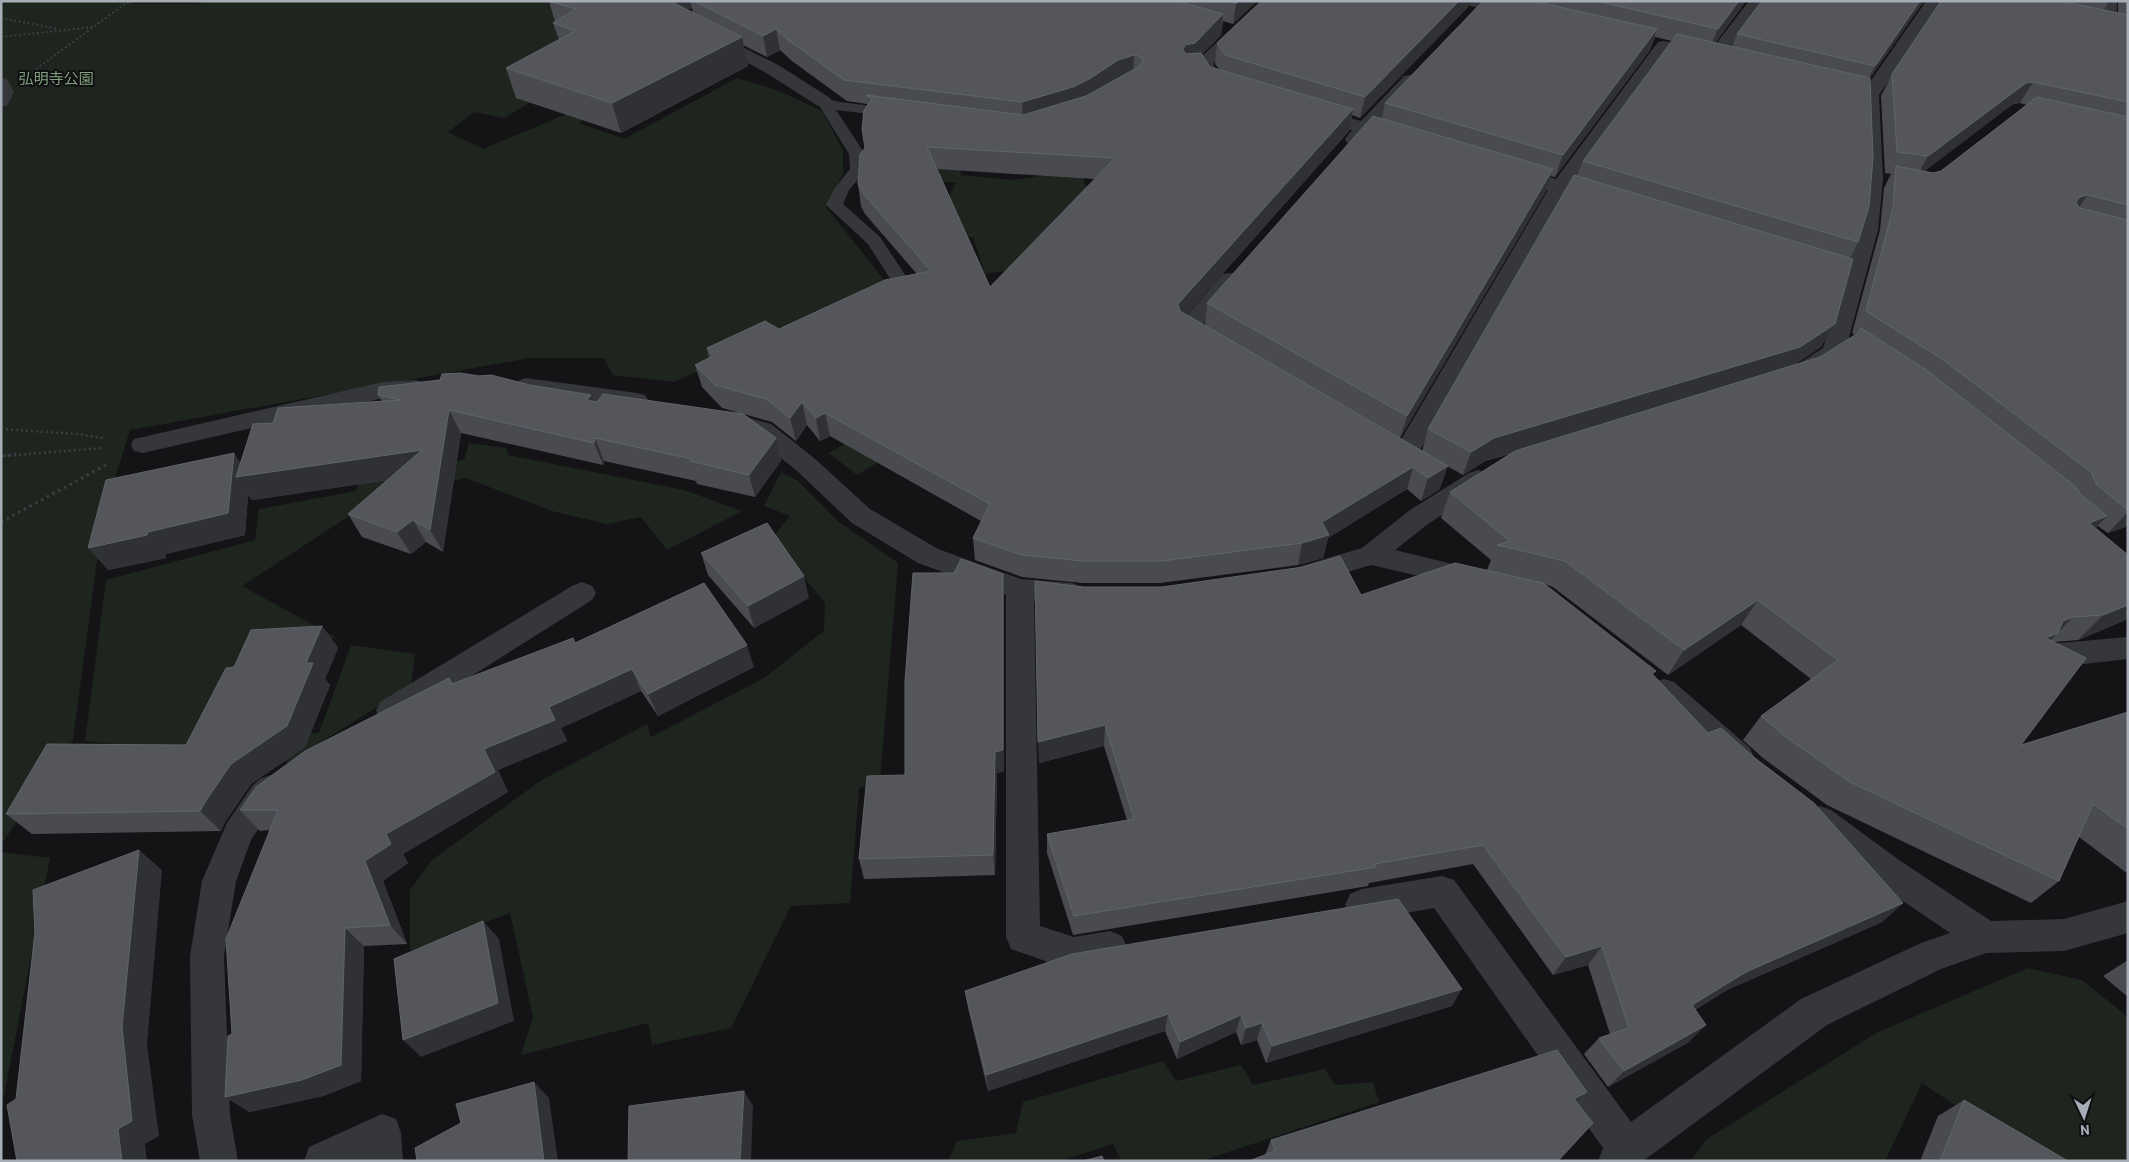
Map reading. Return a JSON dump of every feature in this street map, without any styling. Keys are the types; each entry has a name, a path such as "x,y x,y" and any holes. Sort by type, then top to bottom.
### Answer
{"street":[{"path":"1243,91 1215,82 1198,69 1227,30 1270,1"},
{"path":"1405,455 1560,187 1680,50 1758,1"},
{"path":"1787,379 1796,376 1833,352 1837,336 1845,273 1868,230 1882,181 1862,93 1934,1"},
{"path":"2088,24 2114,29 2109,1"},
{"path":"1477,5 1530,15"},
{"path":"699,30 774,70 824,102"},
{"path":"1680,50 1733,63"},
{"path":"1338,157 1423,66"},
{"path":"1299,108 1420,145"},
{"path":"1494,167 1617,204"},
{"path":"1230,352 1188,328 1247,261"},
{"path":"1837,336 1861,352"},
{"path":"506,384 610,396 655,404"},
{"path":"143,445 383,390 440,387"},
{"path":"727,420 762,430 805,464 861,516 928,556 1020,588 1092,596"},
{"path":"1288,579 1371,555 1419,517 1455,484 1495,468"},
{"path":"1371,555 1494,584"},
{"path":"1020,588 1023,937 1074,954 1142,942"},
{"path":"367,726 582,593"},
{"path":"2049,656 2128,648"},
{"path":"1647,676 1758,774"},
{"path":"219,1161 211,1115 207,956 219,881 238,833 262,796 294,773"},
{"path":"1796,802 1887,871 1986,937"},
{"path":"1335,910 1442,891 1622,1155 1814,1012 1933,955 1986,937 2064,935 2128,917"},
{"path":"323,1161 382,1133 384,1161"}],"lane":[{"path":"824,102 839,106 908,115"},
{"path":"824,102 857,154 858,170 842,189 834,205 874,241 904,287"}],"path":[{"path":"2,92 129,1 171,1"},
{"path":"1,18 62,30"},
{"path":"1,37 95,26"},
{"path":"1,429 77,434"},
{"path":"1,456 143,445"},
{"path":"1,522 143,445"}],"green space":[{"name":"弘明寺公園","path":"1,1 127,1 135,4 197,4 207,1 583,1 586,18 555,32 574,39 541,96 504,118 474,112 448,132 483,149 593,103 605,106 579,123 624,139 737,78 777,90 822,111 843,150 843,174 826,207 893,291 801,326 674,382 613,375 604,358 530,358 130,430 103,516 73,740 1,845"},
{"path":"958,157 961,175 1013,180 1080,170 1087,189 1032,309 1004,271 985,274 973,237 926,242 951,204 950,195 956,183 868,174"},
{"path":"897,412 934,428 857,475 829,453"},
{"path":"376,414 394,472 464,460 469,443 506,448 508,455 684,490 742,511 667,550 641,517 607,524 552,511 466,478 378,497 242,586 337,638 264,635 210,736 319,733 351,645 415,654 411,686 289,762 85,741 106,580 255,540 259,509 356,491"},
{"path":"781,472 797,480 839,522 898,563 880,783 859,788 850,903 791,906 731,1028 652,1045 648,1023 521,1055 533,1017 510,913 410,951 410,890 432,860 540,781 647,724 651,737 764,678 824,631 825,603 772,538 790,516 764,506"},
{"path":"1,852 50,858 1,1112"},
{"path":"2028,968 2082,980 2128,1017 2128,1161 2039,1161 1922,1083 1885,1161 1690,1161 1707,1139 1878,1032"},
{"path":"1163,1061 1176,1081 1241,1065 1253,1085 1325,1069 1335,1085 1373,1082 1379,1102 1201,1161 1121,1161 1113,1144 1060,1161 948,1161 957,1141 1016,1133 1023,1102"}],"building":[{"path":"549,1 670,1 742,37 612,103 506,68 575,31 553,23 576,9"},
{"path":"694,1 1177,1 1223,14 1195,43 1185,45 1183,50 1186,54 1201,53 1210,67 1353,109 1178,304 1180,311 1448,466 1428,478 1413,467 1322,522 1329,535 1302,543 1162,561 1083,561 1022,555 973,538 990,504 825,413 816,418 802,402 790,418 766,399 715,385 695,365 713,356 707,348 765,321 779,329 885,280 931,271 862,192 858,184 860,154 865,148 862,129 864,110 872,99 866,95 1023,115 1086,96 1140,66 1143,60 1139,56 1134,55 1118,60 1091,78 1073,87 1022,102 844,80 788,40 776,29 763,36","holes":["927,147 1115,158 990,287"]},
{"path":"1227,1 1238,1 1236,4"},
{"path":"1262,1 1459,1 1365,97 1225,55 1217,43"},
{"path":"1483,1 1533,1 1657,29 1563,155 1385,103"},
{"path":"1596,1 1739,1 1718,29"},
{"path":"1762,1 1920,1 1875,66 1737,34"},
{"path":"1941,1 2060,1 2128,15 2128,102 2033,82 2026,83 1928,156 1897,152 1892,74"},
{"path":"1677,34 1870,78 1873,157 1869,207 1858,242 1583,161"},
{"path":"2037,97 2128,117 2128,205 2088,195 2080,197 2076,202 2079,208 2128,220 2128,510 2097,485 2091,472 1942,359 1866,311 1893,208 1896,166 1933,173 1941,171"},
{"path":"1373,116 1553,169 1407,416 1207,303"},
{"path":"1574,175 1853,259 1835,324 1800,347 1494,438 1471,452 1428,429"},
{"path":"1861,328 1925,369 2075,486 2081,495 2107,516 2089,523 2128,555 2128,605 2103,615 2073,617 2063,621 2058,633 2046,638 2086,658 2021,745 2128,712 2128,829 2093,804 2059,881 1848,781 1782,734 1761,716 1838,660 1758,600 1684,650 1565,561 1497,545 1510,541 1450,492 1515,451 1820,357 1858,333"},
{"path":"460,373 479,376 491,375 530,385 591,395 587,400 597,402 603,394 743,414 776,438 749,475 690,461 692,459 595,438 594,443 449,410 430,530 413,520 397,532 348,514 422,450 236,477 253,424 273,423 278,408 400,400 378,395 379,387 440,380 442,374"},
{"path":"234,453 228,513 148,532 147,535 88,548 106,480"},
{"path":"767,523 804,576 748,606 701,553"},
{"path":"1340,556 1361,595 1455,563 1543,583 1656,671 1652,674 1708,733 1721,728 1755,758 1814,803 1903,903 1746,972 1692,1005 1706,1025 1624,1071 1599,1038 1629,1028 1602,946 1566,957 1483,845 1374,864 1376,867 1074,916 1047,834 1134,819 1105,725 1038,742 1035,581 1083,587 1162,587 1303,567"},
{"path":"961,559 1003,574 1003,750 995,752 993,855 859,859 867,776 905,775 905,682 913,573 954,573"},
{"path":"704,583 747,645 648,694 632,669 549,707 555,720 484,749 495,772 386,834 391,844 365,861 390,925 345,928 341,1065 302,1080 225,1097 228,1036 232,1034 226,939 278,810 240,810 256,787 305,751 449,678 452,684 573,638 575,643"},
{"path":"322,626 306,663 313,663 287,726 231,764 200,811 6,814 47,744 186,745 226,668 234,667 251,630"},
{"path":"139,850 122,1027 132,1121 118,1129 122,1161 17,1161 7,1105 16,1099 35,932 33,890"},
{"path":"1398,899 1462,989 1272,1046 1262,1023 1246,1028 1241,1015 1180,1042 1168,1014 986,1075 965,991 1072,954"},
{"path":"483,921 498,1003 403,1040 394,959"},
{"path":"1557,1050 1587,1092 1574,1099 1593,1123 1558,1161 1249,1161 1275,1151 1271,1140"},
{"path":"534,1082 544,1161 417,1161 415,1148 461,1123 456,1104"},
{"path":"744,1091 740,1161 628,1161 629,1106"},
{"path":"1964,1100 2068,1161 1940,1161"},
{"path":"1102,1156 1104,1161 1083,1161"}]}
